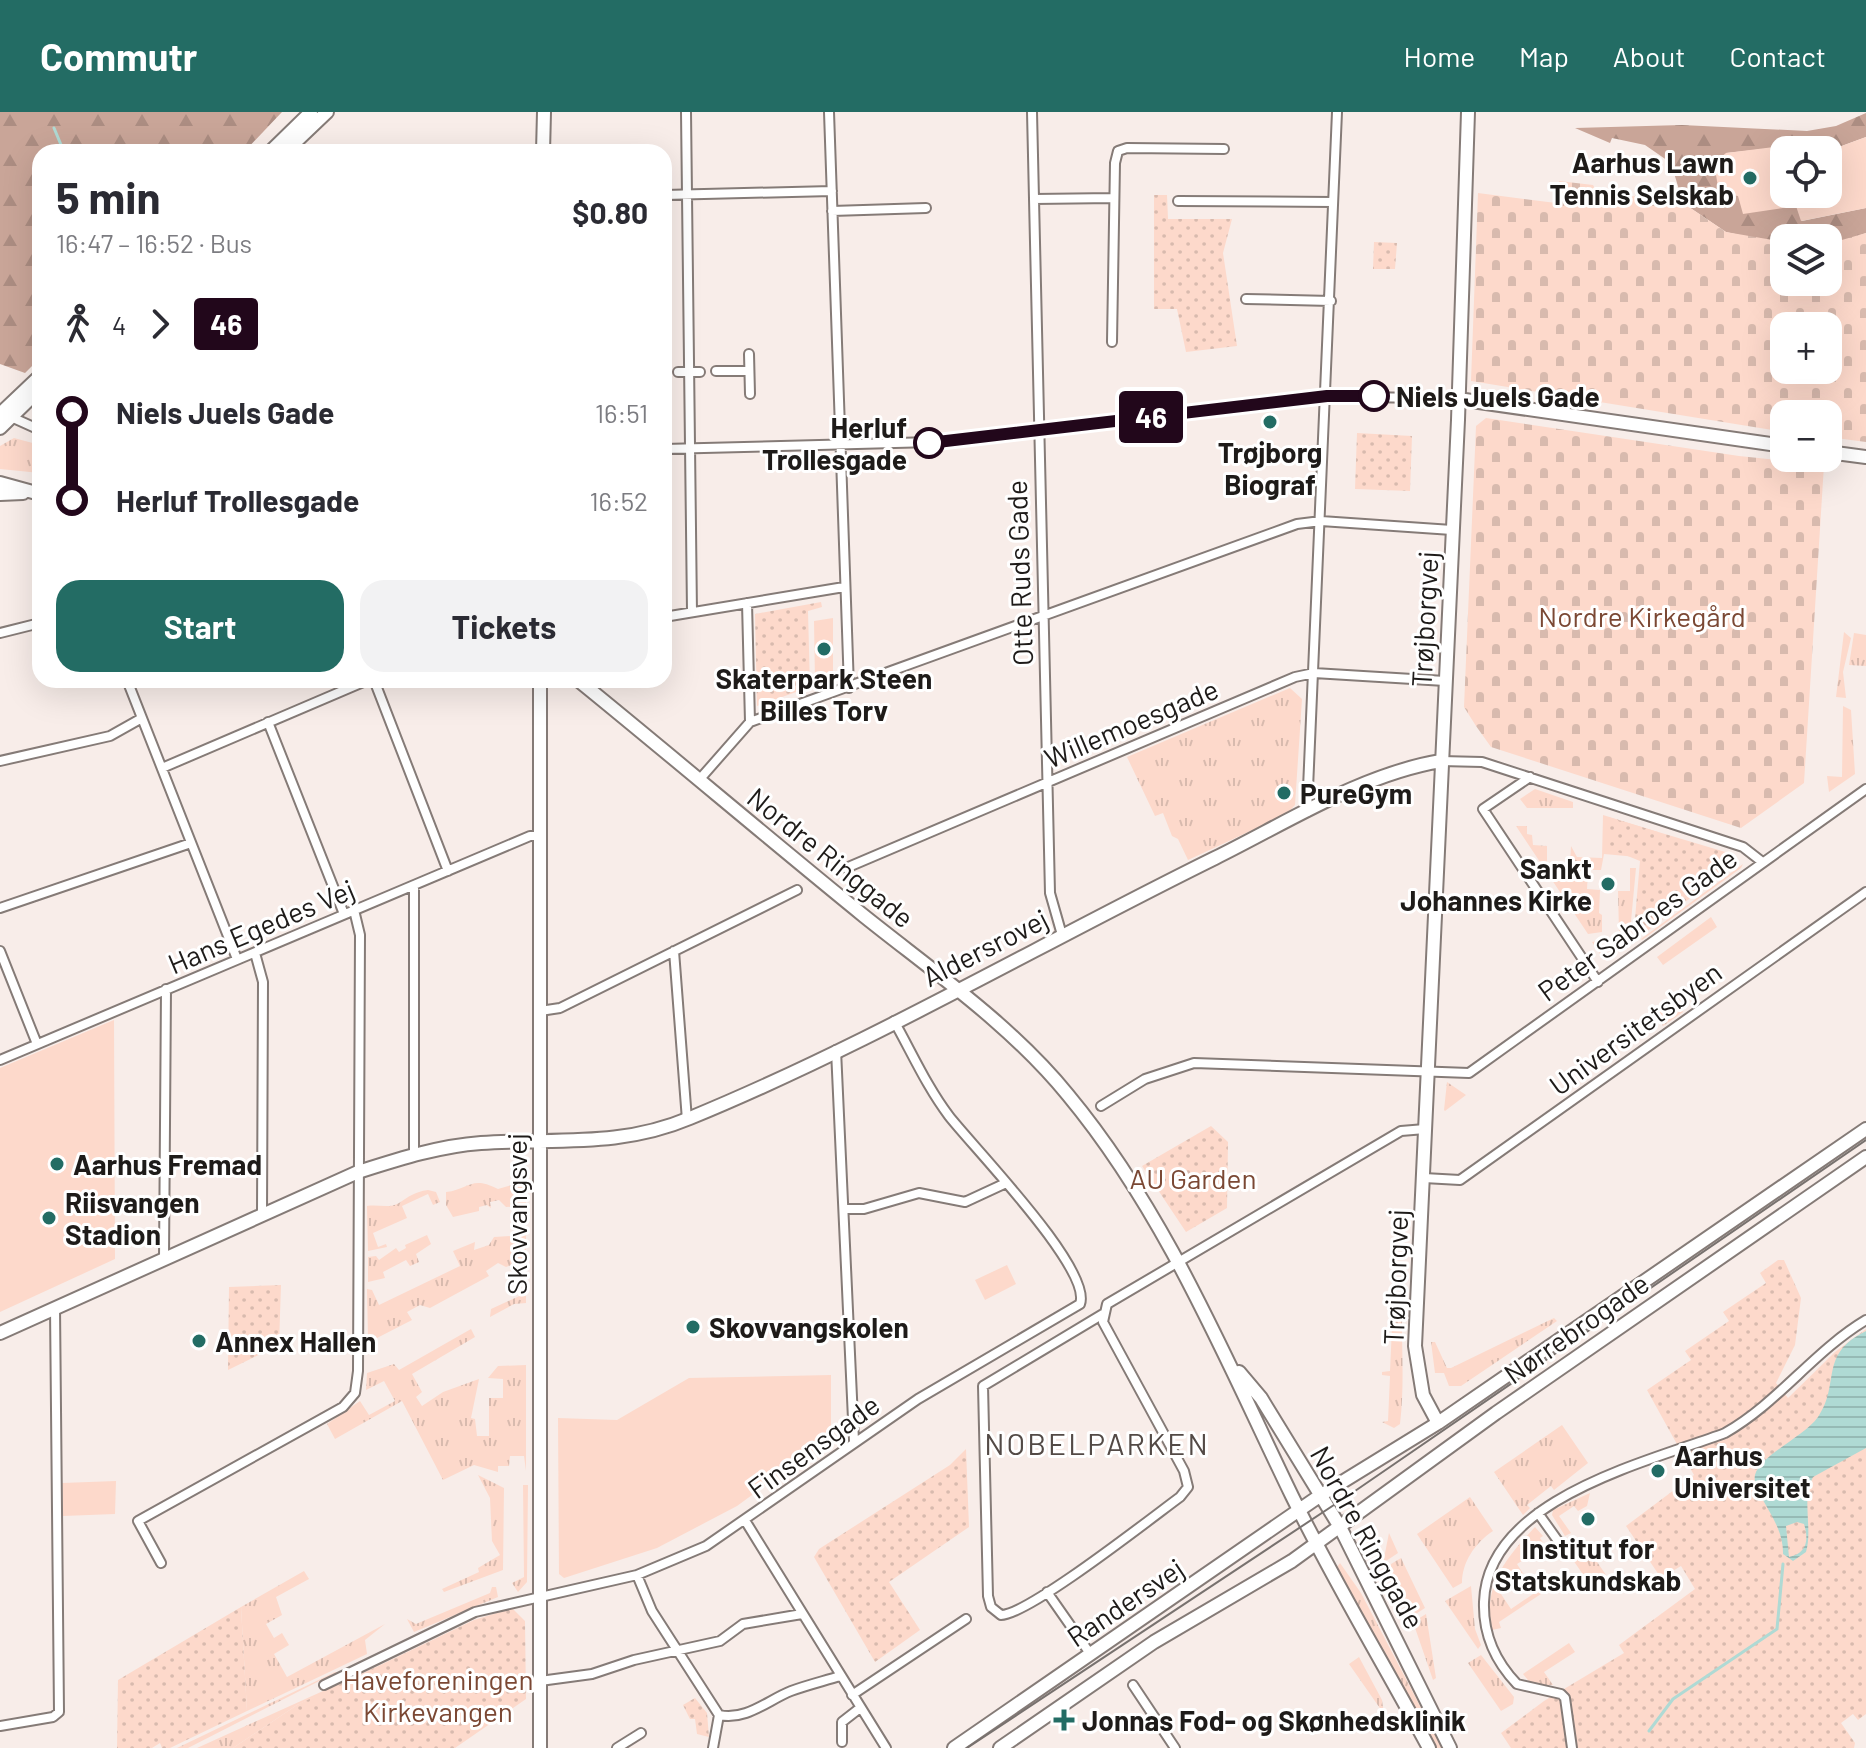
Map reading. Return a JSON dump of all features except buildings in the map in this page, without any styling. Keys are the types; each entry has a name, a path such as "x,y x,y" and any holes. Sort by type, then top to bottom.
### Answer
{"street":[{"path":"278,144 311,112"},
{"path":"293,144 327,112"},
{"path":"543,144 544,112"},
{"path":"686,112 692,612"},
{"path":"829,112 849,688"},
{"name":"Otte Ruds Gade","path":"1032,112 1050,893 1062,935"},
{"path":"1307,813 1337,112"},
{"name":"Trøjborgvej","path":"1438,1423 1423,1395 1416,1359 1468,112"},
{"path":"1112,342 1115,163 1123,149 1224,149"},
{"path":"672,195 832,191"},
{"path":"1034,199 1114,198"},
{"path":"1178,201 1333,202"},
{"path":"832,211 926,208"},
{"path":"676,235 688,235"},
{"path":"1246,299 1331,301"},
{"path":"749,354 750,394"},
{"path":"716,371 749,371"},
{"path":"678,372 700,372"},
{"path":"0,428 4,413 32,384"},
{"path":"4,413 32,394"},
{"path":"672,449 933,442 1327,396 1458,399 1770,444"},
{"path":"4,413 32,426"},
{"path":"1842,454 1866,457"},
{"path":"0,483 32,493"},
{"path":"0,494 32,494"},
{"path":"699,780 750,722 1297,524 1321,521 1452,530"},
{"path":"672,616 844,587"},
{"path":"747,603 750,722"},
{"path":"0,633 32,625"},
{"name":"Willemoesgade","path":"846,868 1295,677 1314,673 1445,681"},
{"path":"130,688 237,959"},
{"path":"162,768 351,688"},
{"path":"374,688 448,871"},
{"name":"Skovvangsvej","path":"540,688 540,1748"},
{"name":"Nordre Ringgade","path":"588,688 957,989 1039,1061 1070,1097 1148,1210 1228,1359 1299,1510 1429,1748"},
{"path":"0,761 110,736 142,718"},
{"path":"268,722 344,914"},
{"path":"1441,761 1473,760 1530,777 1743,847 1761,861"},
{"name":"Aldersrovej","path":"0,1333 358,1172 414,1154 481,1143 611,1140 687,1120 836,1050 1307,813 1396,771 1441,761"},
{"path":"1530,777 1483,809 1598,982"},
{"name":"Peter Sabroes Gade","path":"1101,1106 1145,1079 1194,1063 1469,1073 1761,861 1866,789"},
{"name":"Hans Egedes Vej","path":"0,1060 530,836 540,836"},
{"path":"0,908 191,843"},
{"path":"414,886 414,1154"},
{"path":"540,1011 560,1008 797,890"},
{"name":"Universitetsbyen","path":"1424,1178 1460,1180 1866,892"},
{"path":"161,1563 138,1521 343,1407 355,1393 360,935 354,910"},
{"path":"0,951 37,1044"},
{"path":"674,951 687,1120"},
{"path":"255,953 263,982 262,1214"},
{"path":"164,1258 166,989"},
{"path":"845,1209 864,1209 919,1193 965,1202 1006,1183 949,1116 894,1021"},
{"path":"836,1050 854,1441"},
{"path":"1103,1314 988,1381 980,1394 989,1602 1001,1615 1012,1615 1047,1592 1180,1497 1188,1487 1184,1471 1103,1322 1107,1304 1401,1131 1425,1129"},
{"name":"Nørrebrogade","path":"1321,1495 1438,1423 1866,1129"},
{"name":"Nørrebrogade","path":"1317,1543 1509,1404 1866,1157"},
{"name":"Finsensgade","path":"540,1599 637,1575 706,1546 746,1522 854,1441 949,1381 1077,1307 1082,1298 1079,1285 1043,1227 1006,1183"},
{"path":"0,1726 57,1715 55,1308"},
{"path":"1572,1748 1565,1698 1561,1694 1517,1684 1491,1645 1484,1615 1487,1576 1499,1553 1538,1513 1579,1487 1725,1433 1743,1423 1827,1348 1866,1320"},
{"name":"Nordre Ringgade","path":"1228,1359 1261,1398 1340,1527 1450,1748"},
{"name":"Randersvej","path":"954,1748 1321,1495"},
{"path":"1538,1513 1558,1541"},
{"path":"746,1522 886,1748"},
{"name":"Randersvej","path":"1000,1748 1154,1642 1246,1591 1317,1543"},
{"path":"637,1575 652,1612 719,1715 713,1748"},
{"path":"1047,1592 1091,1655"},
{"path":"324,1685 475,1612 540,1599"},
{"path":"540,1681 592,1674 720,1641 743,1624 802,1614"},
{"path":"852,1695 966,1619"},
{"path":"719,1715 729,1716 764,1707 791,1691 840,1676"},
{"path":"1133,1685 1175,1748"},
{"path":"842,1742 842,1722 860,1708"},
{"path":"617,1748 641,1733"}],"green space":[{"path":"0,112 282,112 252,144 32,144 32,366 25,373 0,364"},
{"path":"1866,113 1866,137 1842,146 1842,136 1770,136 1770,148 1726,153 1738,196 1770,201 1770,208 1798,208 1802,221 1866,208 1866,233 1842,241 1842,224 1770,224 1770,241 1726,232 1683,203 1671,163 1645,145 1612,138 1610,143 1575,128 1682,125 1807,131 1836,126"},
{"name":"Aarhus Lawn Tennis Selskab","path":"1866,137 1866,208 1801,221 1797,208 1842,208 1842,146"},
{"name":"Aarhus Lawn Tennis Selskab","path":"1770,148 1770,208 1783,208 1743,214 1738,196 1719,193 1714,163 1726,153"},
{"path":"1559,181 1593,185 1601,199 1637,196 1683,203 1726,232 1770,240 1770,296 1842,296 1842,240 1866,233 1866,442 1842,439 1842,400 1770,400 1770,430 1471,381 1478,193 1556,203"},
{"path":"1154,195 1167,195 1168,219 1232,219 1223,253 1237,346 1186,352 1177,309 1154,309"},
{"path":"1374,242 1397,243 1395,269 1373,269"},
{"name":"Nordre Kirkegård","path":"1486,418 1770,459 1770,472 1824,472 1804,783 1741,828 1491,747 1464,707 1476,426"},
{"path":"1357,433 1412,436 1410,491 1355,489"},
{"path":"14,438 32,443 32,472 0,469 0,446"},
{"path":"821,602 822,607 808,611 810,687 757,706 755,614"},
{"name":"Skaterpark Steen Billes Torv","path":"833,618 833,676 815,682 814,621"},
{"path":"1844,632 1851,638 1843,672 1846,698 1836,697"},
{"path":"1854,633 1866,635 1866,666 1849,665"},
{"path":"1290,688 1302,699 1295,805 1287,814 1188,860 1178,839 1172,836 1163,813 1155,816 1127,757"},
{"path":"1843,706 1851,710 1855,774 1829,792 1827,776 1842,777"},
{"path":"1535,789 1573,802 1573,808 1527,808 1520,799"},
{"path":"1603,815 1658,832 1637,857 1604,854 1601,870 1588,870 1587,889 1600,890 1602,932 1588,934 1516,826 1527,826 1527,834 1532,835 1533,845 1547,846 1547,864 1570,865 1571,846 1577,857 1602,858"},
{"path":"1608,817 1732,854 1736,863 1642,935 1634,930 1640,861 1608,848"},
{"path":"1743,864 1741,868 1641,939"},
{"path":"1630,868 1636,868 1630,932 1619,932 1618,891 1630,891"},
{"path":"1711,917 1717,927 1663,965 1657,957"},
{"path":"1602,940 1605,959 1613,955 1614,940 1630,943 1605,961 1592,942"},
{"path":"1675,1000 1683,1012 1663,1026 1658,1018 1660,1006"},
{"name":"Aarhus Fremad","path":"114,1020 115,1259 0,1312 0,1068"},
{"path":"1447,1082 1466,1095 1445,1111 1444,1110"},
{"name":"AU Garden","path":"1211,1126 1228,1142 1227,1208 1186,1232 1142,1166"},
{"path":"526,1181 526,1206 506,1207 499,1200 490,1202 491,1208 487,1205 479,1207 479,1211 453,1217 446,1205 446,1192 471,1184 482,1183 498,1189"},
{"path":"428,1190 436,1192 440,1202 433,1205 428,1194 402,1206 407,1218 373,1233 378,1247 386,1244 387,1247 368,1251 367,1206 395,1205"},
{"path":"427,1235 431,1244 416,1254 419,1262 410,1266 406,1260 383,1272 385,1278 368,1282 368,1257 376,1256 379,1260 396,1248 399,1252 406,1248 405,1245"},
{"path":"526,1235 526,1260 506,1267 498,1263 486,1271 489,1276 430,1308 420,1305 407,1312 412,1320 377,1338 368,1338 367,1289 372,1290 379,1305 460,1266 453,1251 475,1242 474,1250 489,1245 494,1237"},
{"path":"1778,1260 1784,1260 1801,1298 1795,1345 1776,1383 1788,1398 1835,1352 1866,1329 1866,1714 1858,1720 1853,1714 1841,1723 1855,1743 1854,1748 1511,1748 1501,1733 1544,1701 1624,1653 1619,1645 1695,1589 1681,1566 1661,1578 1626,1526 1694,1475 1647,1390 1691,1360 1685,1351 1729,1321 1723,1312 1766,1283 1760,1273"},
{"path":"1007,1265 1016,1284 985,1300 975,1280"},
{"path":"281,1285 279,1345 228,1370 229,1287"},
{"path":"526,1293 526,1303 514,1304 490,1317 491,1309"},
{"path":"1391,1299 1402,1299 1403,1378 1400,1424 1394,1428 1382,1422 1388,1421 1390,1376 1382,1375 1382,1372 1390,1371 1393,1305 1386,1303"},
{"path":"1554,1318 1557,1321 1461,1386 1449,1386 1444,1373 1435,1373 1431,1342 1435,1342 1447,1368 1451,1368"},
{"path":"471,1329 475,1337 412,1374 422,1392 416,1397 422,1406 443,1392 479,1379 471,1418 475,1419 477,1436 489,1436 489,1398 503,1398 503,1379 488,1378 498,1366 526,1365 526,1471 524,1456 510,1456 509,1466 498,1466 498,1472 474,1465 443,1480 402,1401 335,1439 327,1424 360,1401 369,1415 395,1401 384,1381 366,1390 367,1373 394,1364 399,1370"},
{"path":"831,1375 831,1437 737,1506 657,1548 564,1578 559,1574 558,1418 617,1420 689,1378"},
{"path":"1562,1425 1588,1463 1554,1490 1551,1486 1527,1505 1530,1508 1523,1515 1494,1472"},
{"path":"966,1449 969,1527 889,1582 920,1630 875,1662 814,1557 819,1549 950,1465"},
{"path":"478,1475 504,1488 503,1570 444,1592 442,1589 479,1572 478,1568 500,1555 492,1541 490,1498"},
{"path":"116,1481 115,1514 63,1516 62,1483"},
{"path":"523,1485 528,1485 527,1582 518,1592 512,1583 524,1577"},
{"path":"1590,1493 1587,1506 1578,1511 1574,1506 1559,1516 1571,1533 1565,1536 1552,1515 1553,1510"},
{"path":"1470,1497 1493,1531 1471,1554 1464,1568 1462,1583 1453,1588 1417,1534"},
{"path":"1535,1527 1543,1536 1540,1538 1544,1544 1549,1544 1517,1564 1524,1575 1499,1591 1511,1609 1539,1590 1541,1594 1499,1622 1501,1628 1492,1630 1491,1600 1499,1573"},
{"path":"1389,1533 1398,1553 1383,1563"},
{"path":"1589,1550 1606,1575 1591,1586 1573,1560"},
{"path":"1401,1558 1425,1608 1411,1617 1386,1567"},
{"path":"1340,1563 1361,1593 1442,1748 1437,1748 1337,1567"},
{"path":"304,1571 309,1579 276,1597 282,1615 266,1624 274,1638 282,1633 289,1645 274,1654 287,1677 385,1624 365,1640 367,1654 247,1711 241,1607"},
{"path":"1471,1586 1475,1629 1481,1645 1478,1649 1445,1601"},
{"path":"492,1587 496,1587 498,1597 414,1632 407,1619 416,1624 490,1593"},
{"path":"241,1607 247,1711 170,1748 162,1748 160,1743 152,1748 117,1748 118,1680"},
{"name":"Haveforeningen Kirkevangen","path":"512,1608 525,1621 526,1699 455,1748 233,1748 297,1705 474,1620"},
{"path":"1426,1614 1436,1678 1433,1680 1413,1622"},
{"path":"1569,1643 1575,1652 1544,1672 1553,1685 1532,1685 1523,1674"},
{"path":"1481,1655 1514,1697 1513,1704 1501,1711 1468,1663"},
{"path":"1359,1657 1382,1700 1384,1714 1349,1664"},
{"path":"376,1667 372,1672 297,1705 233,1748 197,1748"},
{"path":"335,1672 188,1748 177,1748"},
{"path":"695,1698 707,1713 709,1737 697,1734 695,1719 690,1719 683,1705"}],"water":[{"path":"1866,1331 1866,1448 1813,1477 1807,1505 1806,1552 1793,1561 1783,1554 1778,1530 1758,1490 1755,1475 1765,1460 1818,1417 1825,1405 1836,1360 1851,1340","holes":["1797,1522 1804,1524 1805,1545 1800,1552 1789,1557 1786,1526"]}],"waterway":[{"path":"54,128 61,144"},
{"path":"1649,1731 1673,1699 1777,1629 1783,1564"}],"tram line":[{"path":"967,1748 1355,1491 1866,1140"}],"bus line":[{"name":"46","path":"929,443 1327,396 1374,396"}],"place":[{"name":"Aarhus Lawn Tennis Selskab","path":"1750,178"},
{"name":"Niels Juels Gade","path":"1374,396"},
{"name":"Trøjborg Biograf","path":"1270,422"},
{"name":"Herluf Trollesgade","path":"929,443"},
{"name":"Skaterpark Steen Billes Torv","path":"824,649"},
{"name":"PureGym","path":"1284,793"},
{"name":"Sankt Johannes Kirke","path":"1608,884"},
{"name":"Aarhus Fremad","path":"57,1164"},
{"name":"Riisvangen Stadion","path":"49,1218"},
{"name":"Skovvangskolen","path":"693,1327"},
{"name":"Annex Hallen","path":"199,1341"},
{"name":"Aarhus Universitet","path":"1658,1471"},
{"name":"Institut for Statskundskab","path":"1588,1519"},
{"name":"Jonnas Fod- og Skønhedsklinik","path":"1064,1720"}],"district":[{"name":"NOBELPARKEN","path":"1097,1443"}]}
